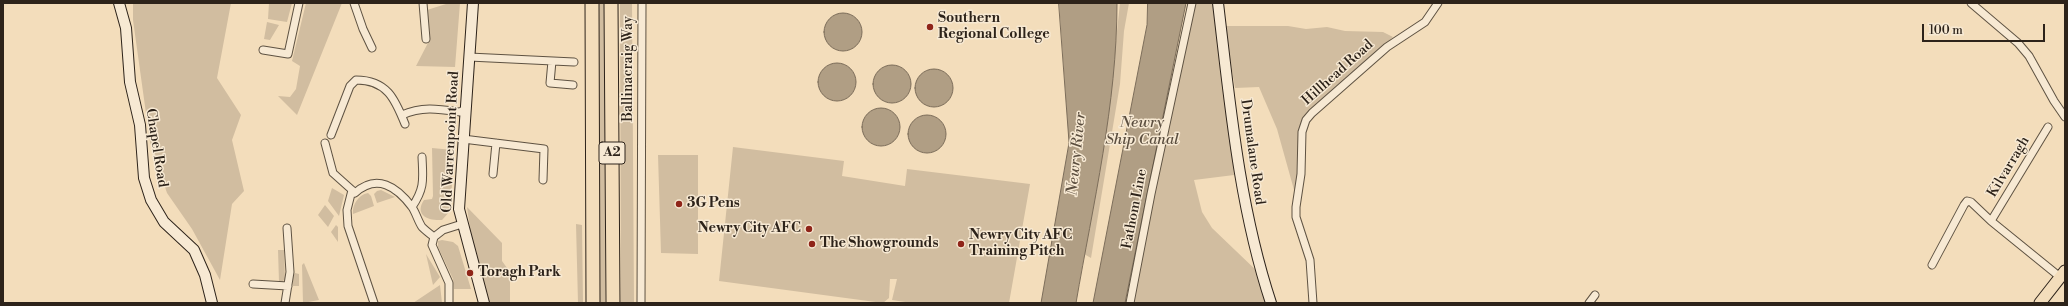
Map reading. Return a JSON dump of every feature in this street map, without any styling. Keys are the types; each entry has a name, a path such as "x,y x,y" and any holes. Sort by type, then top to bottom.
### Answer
{"highway":[{"name":"A2","path":"592,3 593,303"},
{"name":"A2","path":"611,3 613,303"}],"main road":[{"path":"2040,303 2063,274"}],"street":[{"name":"Chapel Road","path":"119,3 126,28 130,82 140,125 144,178 151,200 164,222 194,250 205,275 212,303"},
{"path":"263,50 288,54 299,3"},
{"path":"354,3 363,29 372,48"},
{"path":"423,3 426,39"},
{"name":"Old Warrenpoint Road","path":"472,3 464,110 459,208 484,303"},
{"name":"Ballinacraig Way","path":"641,303 642,3"},
{"name":"Fathom Line","path":"1130,303 1151,194 1192,3"},
{"name":"Drumalane Road","path":"1218,3 1228,87 1248,220 1259,267 1271,303"},
{"name":"Hillhead Road","path":"1313,303 1310,260 1296,216 1301,174 1302,132 1304,125 1312,113 1387,47 1425,22 1438,3"},
{"path":"1971,3 2018,43 2029,56 2036,72 2065,117"},
{"path":"469,57 574,62"},
{"path":"552,61 550,83 573,85"},
{"path":"331,135 350,86 356,80 366,80 380,86 392,94 405,124"},
{"path":"402,115 414,110 426,108 460,112 464,110"},
{"name":"Kilvarragh","path":"1991,221 2048,127"},
{"path":"463,139 544,149 543,180"},
{"path":"325,143 333,174 355,193 372,184 386,183 395,188 412,208 422,227 434,237"},
{"path":"494,174 496,143"},
{"path":"412,208 421,194 423,182 422,157"},
{"path":"352,190 347,210 348,226 374,303"},
{"name":"Kilvarragh","path":"1932,265 1967,202 1976,205 1991,221 2063,274"},
{"path":"449,303 449,283 432,245 434,237 443,230 462,224"},
{"path":"285,303 290,272 287,228"},
{"path":"253,284 288,286"},
{"path":"1589,303 1595,294"}],"shaded area":[{"path":"133,3 231,3 217,78 241,115 232,140 244,191 232,204 220,280 192,229 167,193 150,142 133,20"},
{"path":"269,3 292,3 287,22 268,19"},
{"path":"306,3 342,3 297,115 278,96 290,97 296,89 300,66 292,61"},
{"path":"460,3 455,67 416,66 430,39 427,10 446,4"},
{"path":"597,3 605,3 605,303 598,303"},
{"path":"620,3 632,3 634,303 621,303"},
{"path":"1120,3 1129,3 1124,31 1120,84 1091,258 1084,254 1108,116"},
{"path":"1193,3 1213,3 1224,76 1234,175 1194,180 1202,212 1212,228 1259,273 1268,303 1130,303"},
{"path":"267,22 279,25 270,40 264,39"},
{"path":"1224,26 1288,26 1306,29 1327,27 1345,31 1383,32 1393,37 1309,117 1301,127 1301,178 1296,197 1277,129 1259,87 1235,88"},
{"name":"The Showgrounds","path":"733,147 844,161 842,176 905,186 907,169 1030,184 1009,303 912,303 892,300 897,279 890,279 889,298 883,303 719,281"},
{"path":"432,148 453,150 451,210 442,220 428,218 424,216 421,210 421,205 424,200 432,199 433,196"},
{"name":"3G Pens","path":"658,155 698,155 698,254 661,253"},
{"path":"332,188 344,195 339,216 328,201"},
{"path":"381,190 395,197 377,203 374,194"},
{"path":"368,193 371,196 374,206 353,214 356,201 364,194"},
{"path":"325,205 334,216 328,227 318,215"},
{"path":"467,207 502,243 502,261 510,272 510,303 489,303 472,243"},
{"path":"576,224 582,225 583,303 578,303"},
{"path":"336,225 338,227 338,242 331,232"},
{"path":"442,240 453,242 458,246 471,289 454,289 453,279 438,247 438,241"},
{"path":"278,250 284,250 285,279 282,282 279,282"},
{"path":"426,254 440,277 433,285"},
{"path":"304,263 319,300 303,303 302,265"},
{"path":"295,273 299,274 299,286 293,286 293,276"},
{"path":"440,285 442,303 413,303"}],"water":[{"name":"Newry River","path":"1059,3 1117,3 1116,41 1109,116 1076,303 1041,303 1069,143"},
{"name":"Newry Ship Canal","path":"1148,3 1186,3 1125,303 1093,303 1147,25"},
{"path":"843,13 856,19 862,32 856,45 843,51 830,45 824,32 830,19"},
{"path":"837,63 850,69 856,82 850,95 837,101 824,95 818,82 824,69"},
{"path":"892,65 905,71 911,84 905,97 892,103 879,97 873,84 879,71"},
{"path":"934,69 947,75 953,88 947,101 934,107 921,101 915,88 921,75"},
{"path":"881,108 894,114 900,127 894,140 881,146 868,140 862,127 868,114"},
{"path":"927,115 940,121 946,134 940,147 927,153 914,147 908,134 914,121"}],"place":[{"name":"Southern Regional College","path":"930,27"},
{"name":"3G Pens","path":"679,204"},
{"name":"Newry City AFC","path":"809,229"},
{"name":"The Showgrounds","path":"812,244"},
{"name":"Newry City AFC Training Pitch","path":"961,244"},
{"name":"Toragh Park","path":"470,273"}]}
